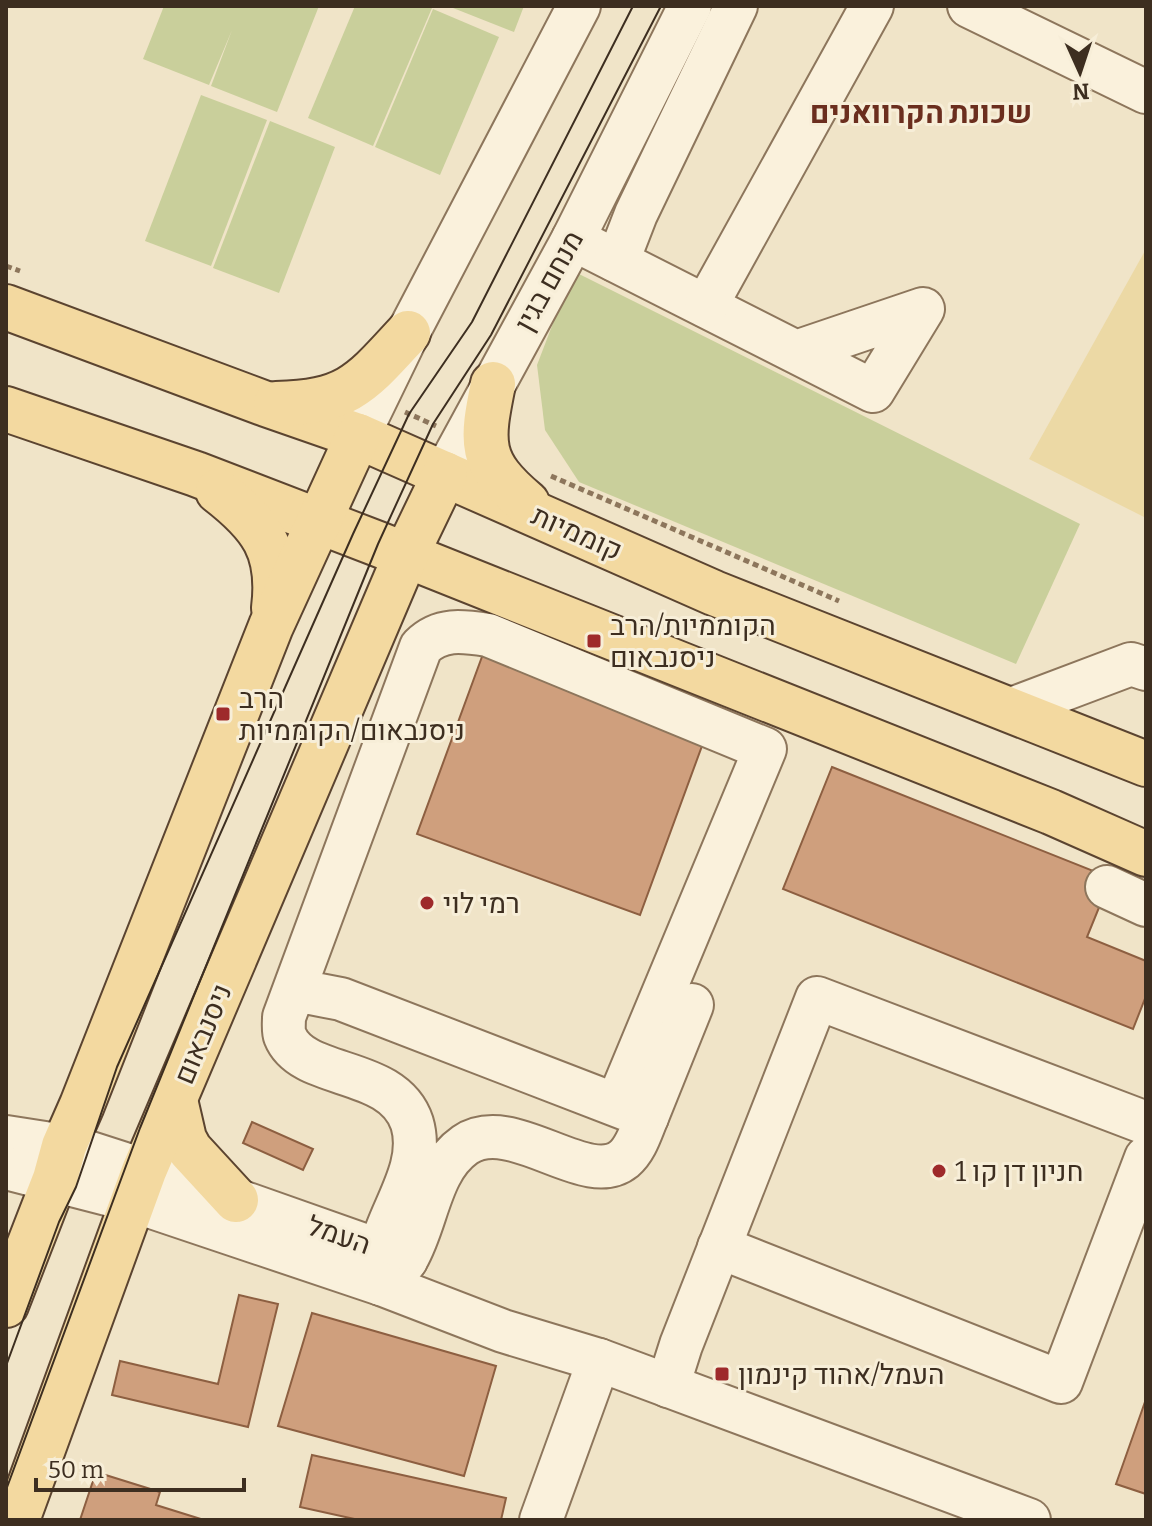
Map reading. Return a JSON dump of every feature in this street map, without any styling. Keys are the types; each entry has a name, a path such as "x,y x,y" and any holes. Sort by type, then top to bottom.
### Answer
{"main road":[{"name":"קוממיות","path":"6,307 358,436 714,593 1146,764"},
{"path":"266,404 315,401 350,390 408,333"},
{"path":"493,384 484,425 489,462 503,483 547,520"},
{"path":"6,409 196,474 406,555 1051,812 1146,854"},
{"path":"6,1305 59,1162 271,626 358,436"},
{"path":"196,474 251,518 266,537 273,556 276,584 271,626"},
{"name":"מנחם בגין","path":"406,555 445,474"},
{"name":"ניסנבאום","path":"17,1520 139,1186 406,555"},
{"path":"175,1100 184,1139 190,1150 236,1200"}],"street":[{"path":"358,436 408,333 579,6"},
{"name":"מנחם בגין","path":"445,474 573,239 690,6"},
{"path":"615,260 736,6"},
{"path":"706,306 872,6"},
{"path":"969,6 1146,92"},
{"path":"573,239 796,352"},
{"path":"447,632 488,635 765,749 632,1110 633,1149 622,1162 602,1166 580,1163 503,1138 490,1136 468,1143 450,1158 389,1265 413,1162 412,1122 398,1100 381,1086 309,1060 294,1049 284,1034 284,1017 421,647 432,636 447,632"},
{"path":"1009,710 1131,664 1146,669"},
{"path":"1107,887 1146,905"},
{"path":"293,993 341,999 632,1110"},
{"path":"668,1386 817,998 1142,1110"},
{"path":"632,1110 692,1005"},
{"path":"6,1137 59,1162 76,1187 139,1186"},
{"path":"719,1247 1061,1382 1146,1158"},
{"path":"6,1168 59,1162"},
{"name":"העמל","path":"139,1186 515,1308 599,1360 1029,1520"},
{"name":"העמל","path":"139,1186 236,1200 389,1265"},
{"path":"541,1520 599,1360"}],"green space":[{"path":"164,6 319,6 277,112 211,86 232,30 209,85 143,59"},
{"path":"355,6 432,8 373,146 308,118"},
{"path":"448,6 524,6 514,32"},
{"path":"433,9 499,37 440,175 375,147"},
{"path":"201,95 267,120 211,266 145,241"},
{"path":"270,121 335,147 279,293 213,268"},
{"path":"573,271 1080,524 1016,664 579,482 545,430 537,365"}],"sand":[{"path":"1146,249 1146,518 1029,459"}],"building":[{"path":"483,654 706,735 640,915 417,834"},
{"path":"832,767 1111,878 1087,937 1146,961 1146,996 1133,1029 783,889"},
{"path":"252,1122 313,1149 303,1170 243,1143"},
{"path":"239,1295 278,1304 248,1427 112,1395 120,1361 218,1384"},
{"path":"312,1313 496,1366 464,1476 278,1426"},
{"path":"1146,1399 1146,1494 1116,1484"},
{"path":"312,1455 506,1498 501,1520 359,1520 300,1507"},
{"path":"96,1472 160,1492 156,1505 204,1520 80,1520"}],"tram line":[{"path":"6,1366 59,1222 76,1187 117,1067 353,534 409,414 472,322 633,6"},
{"path":"6,1490 140,1128 378,544 433,424 491,335 661,6"}],"place":[{"name":"הקוממיות/הרב ניסנבאום","path":"594,641"},
{"name":"הרב ניסנבאום/הקוממיות","path":"223,714"},
{"name":"רמי לוי","path":"427,903"},
{"name":"חניון דן קו 1","path":"939,1171"},
{"name":"העמל/אהוד קינמון","path":"722,1374"}],"district":[{"name":"שכונת הקרוואנים","path":"921,113"}]}
